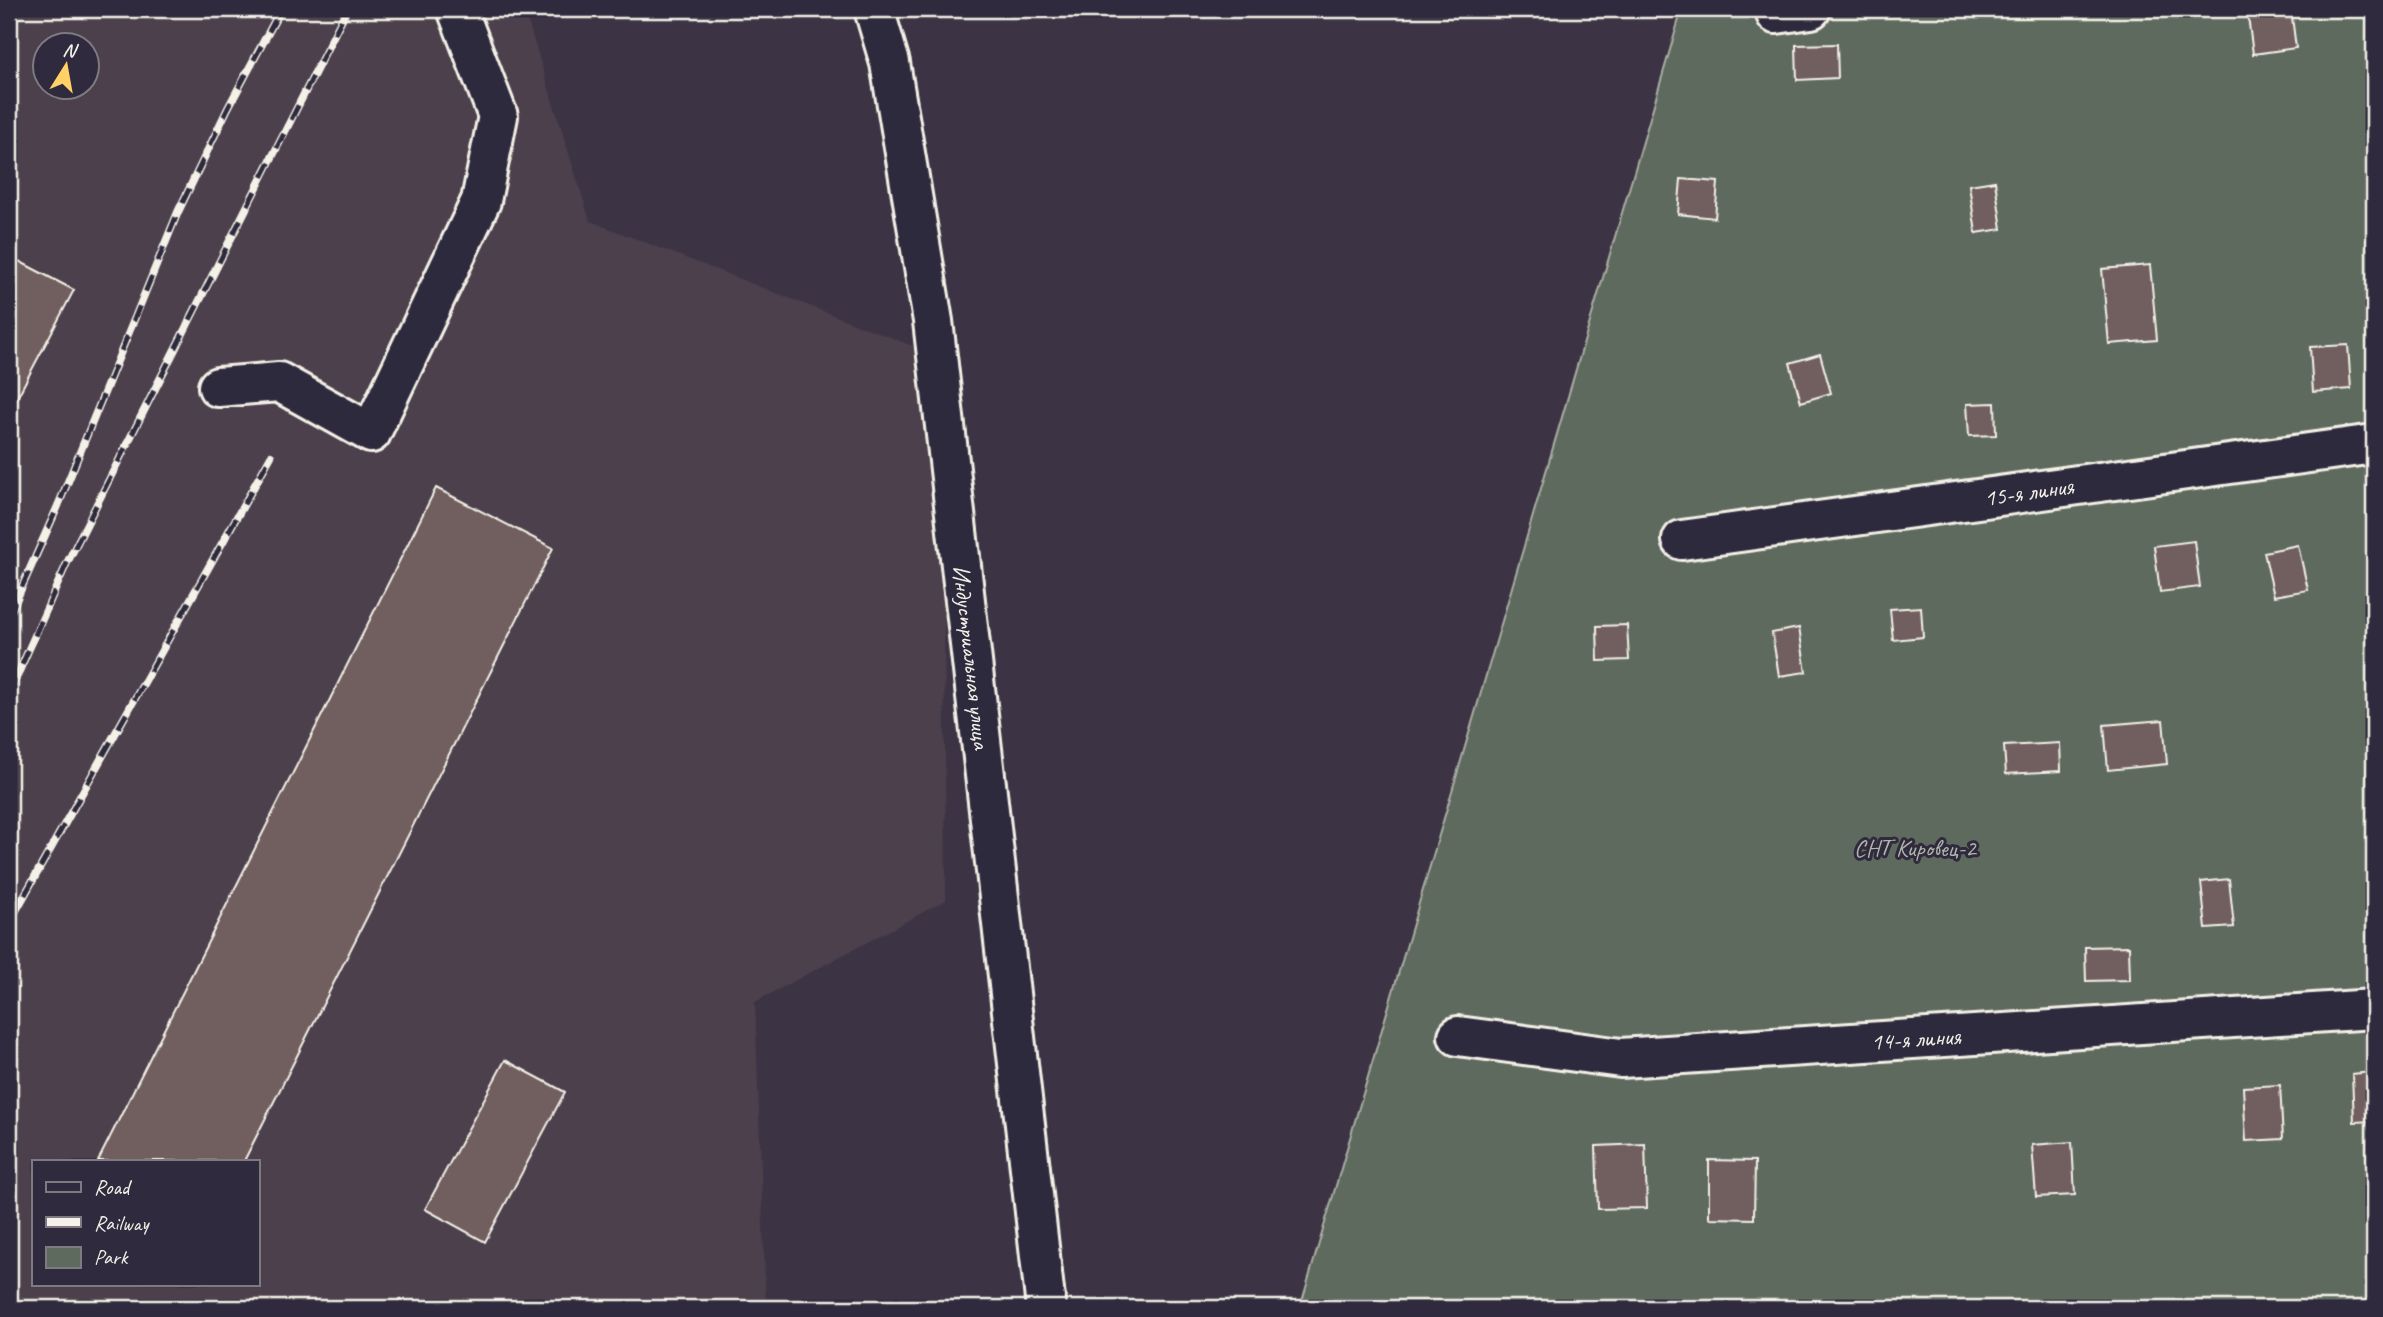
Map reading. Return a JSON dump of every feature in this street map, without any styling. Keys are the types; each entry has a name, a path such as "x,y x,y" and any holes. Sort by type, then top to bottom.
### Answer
{"street":[{"path":"218,387 279,382 371,433 481,201 498,116 457,9"},
{"name":"Индустриальная улица","path":"874,9 890,63 933,321 1046,1308"},
{"name":"15-я линия","path":"1682,540 2374,443"},
{"name":"14-я линия","path":"1458,1036 1620,1058 2374,1009"}],"shaded area":[{"path":"9,9 524,9 590,221 918,348 944,608 946,900 755,1002 766,1308 9,1308"}],"green space":[{"name":"СНТ Кировец-2","path":"1682,9 2374,9 2374,1308 1300,1308"}],"building":[{"path":"2247,9 2291,9 2296,48 2253,54"},
{"path":"1837,44 1838,78 1797,80 1796,45"},
{"path":"1681,179 1718,182 1715,218 1678,214"},
{"path":"1995,181 2002,229 1976,233 1969,185"},
{"path":"9,256 74,290 9,413"},
{"path":"2150,265 2157,340 2109,344 2102,269"},
{"path":"2348,345 2351,389 2313,392 2310,347"},
{"path":"1820,354 1831,393 1801,402 1790,363"},
{"path":"1995,403 1996,435 1969,436 1967,404"},
{"path":"436,488 553,548 245,1160 99,1160"},
{"path":"2194,541 2200,587 2160,592 2154,546"},
{"path":"2298,545 2308,590 2274,596 2264,552"},
{"path":"1921,607 1923,637 1893,640 1890,609"},
{"path":"1627,625 1629,660 1598,661 1597,626"},
{"path":"1799,628 1806,672 1779,676 1772,633"},
{"path":"2163,720 2167,764 2108,770 2104,725"},
{"path":"2060,743 2061,771 2006,774 2004,746"},
{"path":"2229,879 2234,927 2206,929 2201,882"},
{"path":"2129,946 2130,980 2086,981 2085,947"},
{"path":"505,1060 565,1092 485,1242 425,1209"},
{"path":"2372,1072 2374,1121 2354,1122 2352,1074"},
{"path":"2280,1085 2283,1139 2246,1141 2243,1087"},
{"path":"2072,1142 2075,1195 2036,1197 2032,1145"},
{"path":"1645,1144 1647,1208 1598,1209 1596,1146"},
{"path":"1709,1160 1755,1161 1754,1219 1709,1218"}],"railway":[{"path":"9,616 58,506 178,212 228,108 281,9"},
{"path":"9,694 67,563 347,9"},
{"path":"9,923 271,456"}]}
